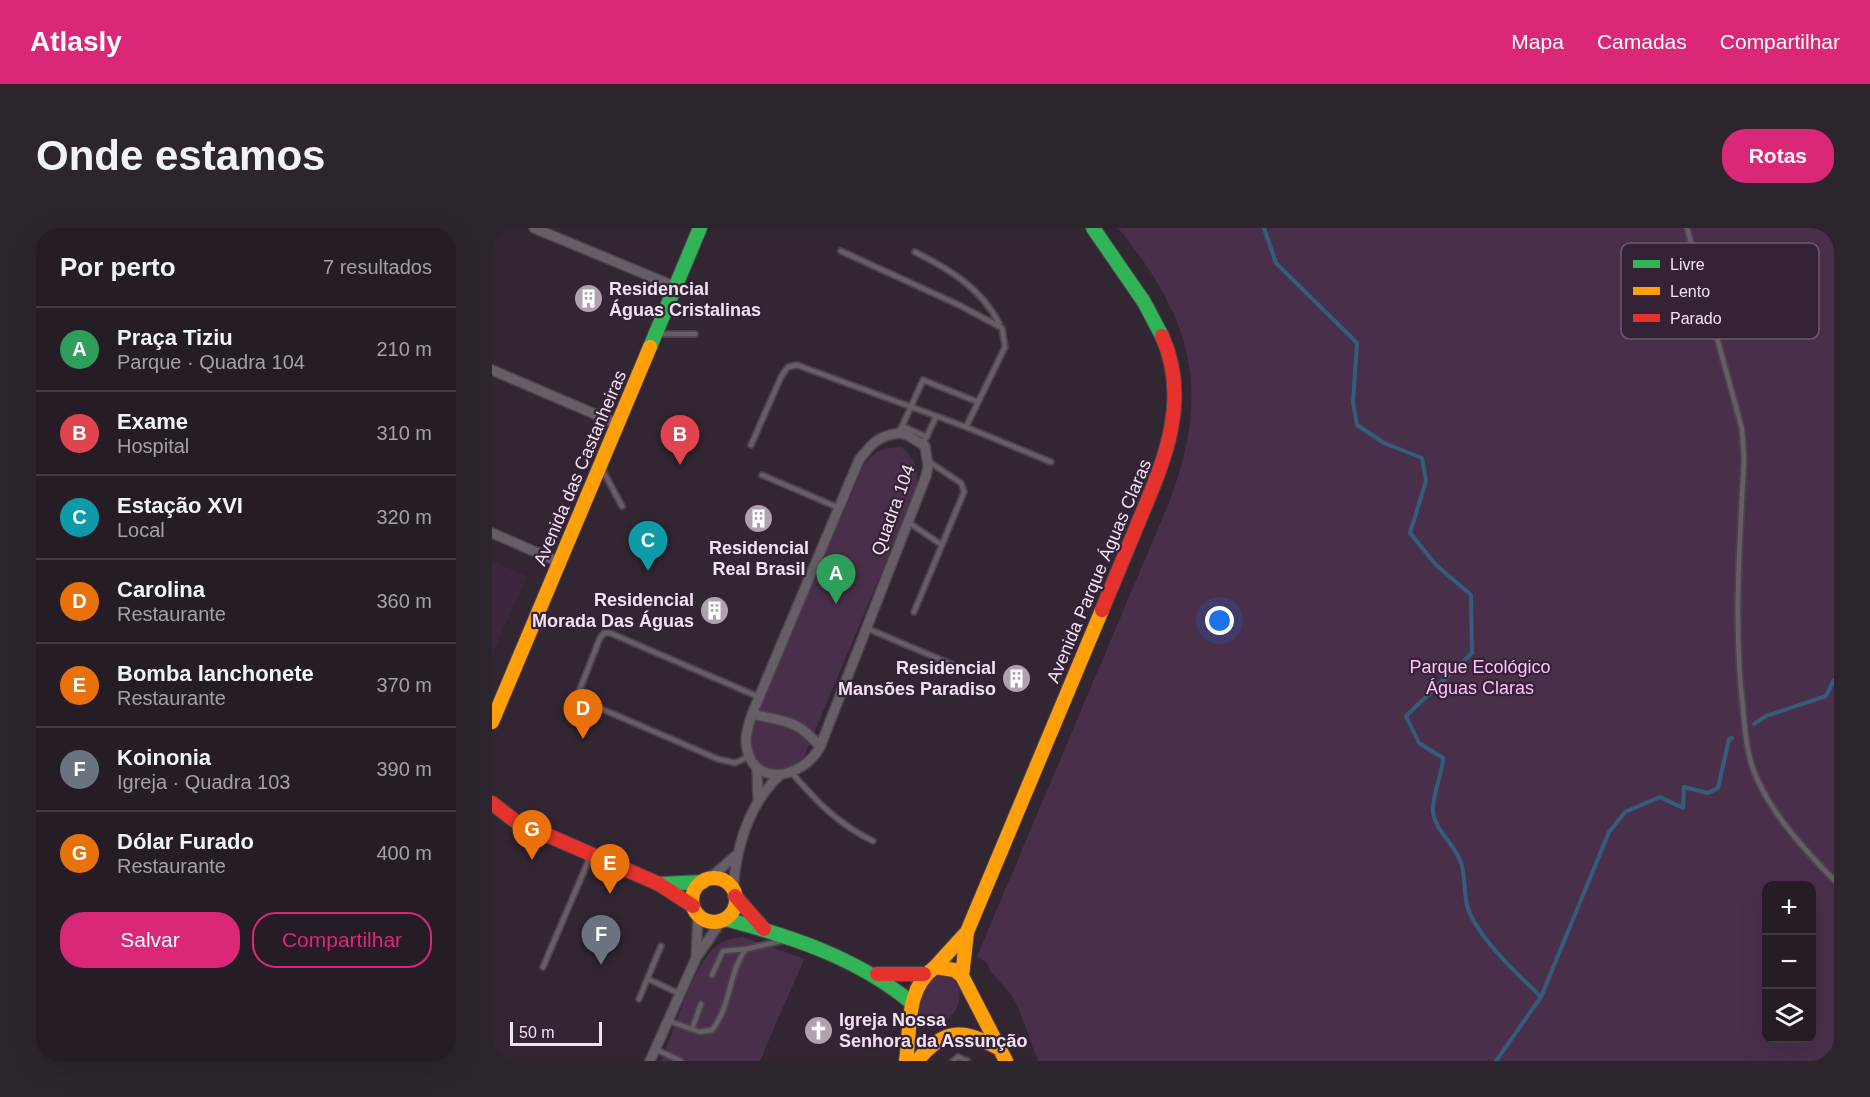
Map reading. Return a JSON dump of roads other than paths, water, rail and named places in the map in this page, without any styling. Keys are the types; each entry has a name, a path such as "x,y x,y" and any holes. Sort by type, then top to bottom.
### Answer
{"street":[{"path":"534,228 676,287"},
{"name":"Avenida das Castanheiras","path":"492,722 561,563 700,228"},
{"name":"Avenida Parque Águas Claras","path":"962,976 967,932 1164,462 1169,443 1175,386 1161,335 1142,298 1093,228"},
{"path":"492,370 618,424"},
{"path":"650,1061 678,993 696,958 723,920 734,910 735,856 757,801 778,776 758,768 750,756 746,743 752,714 859,460 872,443 882,435 901,430"},
{"name":"Quadra 104","path":"778,776 792,773 807,765 820,747 926,476 928,461 925,440 901,430"},
{"path":"492,533 561,563"},
{"path":"752,714 788,720 820,747"},
{"path":"757,801 758,768"},
{"path":"492,803 515,821 659,884 695,910 706,921 723,920 764,929 875,974 912,1003 906,1061"},
{"path":"492,818 515,821"},
{"path":"696,958 694,892 735,856"},
{"path":"659,884 723,880 764,929"},
{"name":"Avenida Parque Águas Claras","path":"912,1003 915,987 967,932"},
{"path":"875,974 898,976 930,970 954,970 962,976 1003,1055"},
{"path":"917,1061 927,1048 942,1036 962,1032 979,1038 1003,1055"}],"lane":[{"path":"1687,228 1691,243"},
{"path":"841,251 959,305 1002,328"},
{"path":"915,252 952,270 993,311 1002,328 1005,347 966,427"},
{"path":"657,334 695,334"},
{"path":"1717,339 1742,429 1744,458 1736,642 1748,752 1757,778 1774,808 1806,851 1834,880"},
{"path":"752,445 776,387 791,365 797,365 966,427 1051,462"},
{"path":"901,430 923,380 978,402"},
{"path":"925,440 936,417"},
{"path":"914,612 962,499 963,487 928,461"},
{"path":"601,467 622,506"},
{"path":"762,475 839,508"},
{"path":"908,522 942,545"},
{"path":"866,628 963,669"},
{"path":"750,756 735,763 718,759 583,701 578,694 600,638 604,633 610,633 759,697"},
{"path":"792,773 831,816 850,830 873,841"},
{"path":"543,967 591,855"},
{"path":"712,975 723,951 746,949 791,939"},
{"path":"639,999 662,946"},
{"path":"667,1020 708,1032 716,1026 739,960 746,949"},
{"path":"648,979 678,993"},
{"path":"692,1029 700,1004"},
{"path":"655,1049 681,1061"},
{"path":"953,1061 958,1057 967,1061"}],"waterway":[{"path":"1264,228 1276,263 1357,343 1353,403 1357,425 1384,443 1422,458 1426,481 1410,533 1436,565 1471,595 1472,653 1406,716 1419,743 1443,758 1434,798 1434,819 1460,860 1470,914 1493,948 1541,997 1496,1061"},
{"path":"1754,724 1766,716 1826,696 1834,680"},
{"path":"1541,997 1609,832 1625,812 1660,797 1683,808 1684,787 1708,793 1718,788 1729,739 1732,738"}],"place":[{"name":"Residencial Águas Cristalinas","path":"588,299"},
{"name":"Exame","path":"680,465"},
{"name":"Residencial Real Brasil","path":"759,519"},
{"name":"Estação XVI","path":"648,571"},
{"name":"Praça Tiziu","path":"836,604"},
{"name":"Residencial Morada Das Águas","path":"715,610"},
{"name":"Residencial Mansões Paradiso","path":"1017,678"},
{"name":"Carolina","path":"583,739"},
{"name":"Dólar Furado","path":"532,860"},
{"name":"Bomba lanchonete","path":"610,894"},
{"name":"Koinonia","path":"601,965"},
{"name":"Igreja Nossa Senhora da Assunção","path":"818,1030"}],"park label":[{"name":"Parque Ecológico Águas Claras","path":"1480,677"}]}
